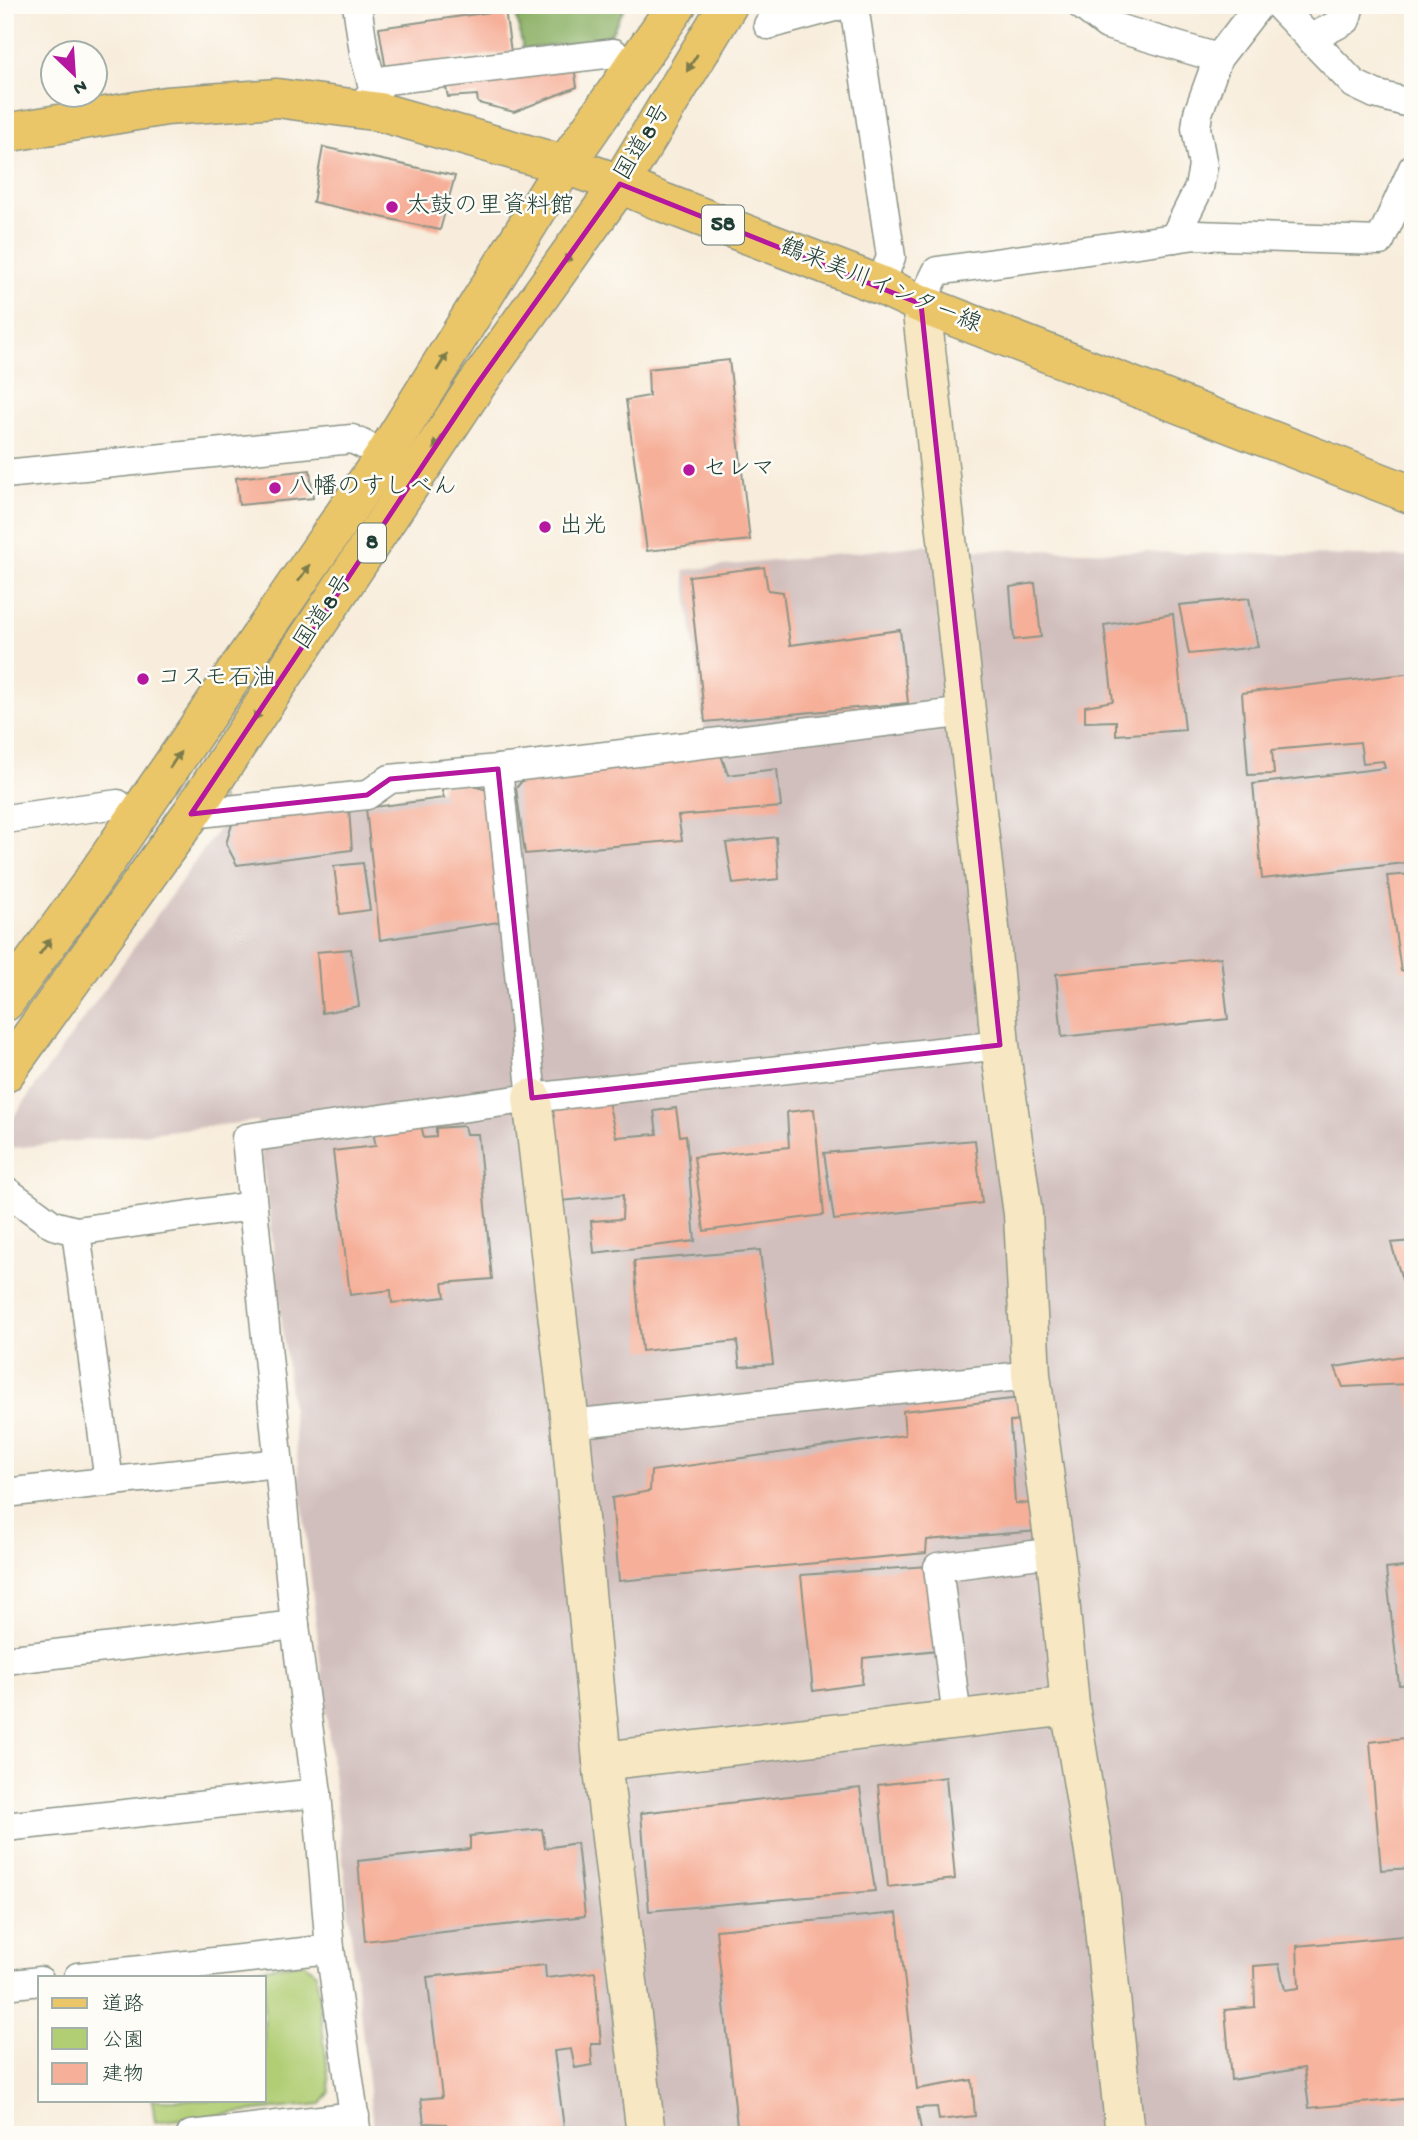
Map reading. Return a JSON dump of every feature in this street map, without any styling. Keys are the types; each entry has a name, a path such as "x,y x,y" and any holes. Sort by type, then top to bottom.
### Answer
{"main road":[{"name":"国道8号","path":"5,1002 87,889 385,455 565,165 677,5"},
{"name":"国道8号","path":"5,1073 191,814 475,387 620,184 728,5"},
{"name":"鶴来美川インター線","path":"5,133 166,106 277,98 365,100 380,112 565,165 620,184 1413,495"}],"street":[{"path":"357,5 364,53 365,100"},
{"path":"768,25 842,5"},
{"path":"854,5 891,257 880,285"},
{"path":"1082,5 1107,25 1218,58"},
{"path":"1174,238 1199,188 1203,166 1196,128 1198,113 1218,58 1259,5"},
{"path":"1278,5 1354,84 1413,104"},
{"path":"1310,39 1346,20 1350,5"},
{"path":"365,100 386,79 614,53"},
{"path":"1125,2135 1100,1889 1070,1706 1055,1552 1031,1375 1023,1214 1000,1045 967,712 921,304 937,271 1174,238 1196,235 1380,241 1413,168"},
{"path":"5,474 352,439 385,455"},
{"path":"234,790 344,778 390,779 498,769 967,712"},
{"path":"498,769 570,1424 602,1761 646,2135"},
{"path":"191,814 367,795 390,779"},
{"path":"5,819 118,804"},
{"path":"191,2135 356,2125 330,1949 317,1793 295,1625 246,1138 533,1098 1000,1045"},
{"path":"5,1191 53,1225 76,1231 252,1206"},
{"path":"76,1231 109,1482"},
{"path":"570,1424 1031,1375"},
{"path":"5,1493 278,1464"},
{"path":"957,1719 939,1567 1055,1552"},
{"path":"5,1660 295,1625"},
{"path":"602,1761 1070,1706"},
{"path":"5,1827 317,1793"},
{"path":"87,1976 330,1949"},
{"path":"5,1985 38,1982"}],"highlighted area":[{"path":"620,184 921,304 1000,1045 532,1098 498,769 390,779 367,795 191,814 475,387"}],"shaded area":[{"path":"927,545 969,549 1413,557 1413,2135 374,2135 257,1121 5,1149 5,1129 221,825 707,748 684,570"}],"green space":[{"path":"514,5 626,5 608,39 523,49"},
{"path":"304,1963 316,1973 330,2092 321,2104 155,2122 152,2102 266,2102 266,1976 197,1976"}],"building":[{"path":"505,10 511,52 386,70 379,28"},
{"path":"574,66 577,87 514,112 478,103 477,95 448,97 445,83"},
{"path":"323,147 455,176 440,230 313,202"},
{"name":"セレマ","path":"729,360 750,540 647,551 626,400 649,396 648,369"},
{"name":"八幡のすしべん","path":"310,470 313,498 239,505 236,478"},
{"path":"764,567 768,590 783,592 790,645 900,630 908,703 705,722 689,576"},
{"path":"1035,583 1041,637 1014,640 1010,587"},
{"path":"1249,598 1258,647 1189,654 1179,605"},
{"path":"1173,614 1185,730 1116,735 1116,721 1085,722 1085,706 1113,701 1104,625"},
{"path":"1413,673 1413,862 1262,879 1253,784 1385,768 1383,761 1363,763 1360,742 1272,750 1274,774 1248,775 1242,693"},
{"path":"720,752 728,775 777,769 781,807 678,816 682,840 525,854 516,788 527,775"},
{"path":"440,784 465,784 488,790 499,922 380,940 366,808 444,798"},
{"path":"349,809 352,850 237,865 226,844 233,821"},
{"path":"776,837 779,879 733,884 726,843"},
{"path":"363,863 370,910 340,914 334,866"},
{"path":"1413,874 1413,969 1401,971 1387,876"},
{"path":"351,949 359,1006 322,1013 317,952"},
{"path":"1221,957 1228,1019 1062,1037 1056,974"},
{"path":"608,1101 616,1137 657,1134 654,1111 676,1108 680,1136 686,1135 695,1241 594,1253 591,1221 622,1219 623,1195 561,1201 548,1115 557,1105"},
{"path":"814,1109 824,1215 704,1231 694,1157 789,1147 787,1112"},
{"path":"421,1125 424,1138 436,1137 436,1128 464,1126 466,1134 478,1134 492,1279 443,1283 445,1297 392,1303 391,1290 350,1295 333,1151 376,1146 373,1133"},
{"path":"975,1140 982,1203 834,1220 824,1153"},
{"path":"1413,1241 1413,1293 1406,1293 1391,1243"},
{"path":"760,1250 773,1364 740,1367 737,1341 642,1351 634,1261"},
{"path":"1407,1340 1413,1340 1413,1413 1407,1384 1343,1387 1335,1367 1409,1355"},
{"path":"1021,1398 1024,1421 1010,1422 1015,1503 1037,1504 1038,1531 927,1540 926,1553 619,1581 612,1498 650,1491 651,1471 905,1435 903,1411"},
{"path":"928,1566 937,1650 863,1658 862,1684 813,1691 801,1575"},
{"path":"1413,1566 1413,1684 1399,1685 1386,1569"},
{"path":"1413,1737 1413,1868 1381,1870 1370,1742"},
{"path":"946,1777 955,1879 888,1887 878,1785"},
{"path":"860,1788 875,1891 649,1911 641,1813"},
{"path":"542,1829 545,1848 577,1843 585,1916 365,1941 358,1861 470,1849 470,1836"},
{"path":"897,1913 917,2089 972,2080 975,2116 939,2120 937,2107 917,2108 922,2135 738,2135 716,1930"},
{"path":"1413,1935 1413,2098 1309,2108 1304,2068 1231,2080 1225,2010 1255,2007 1254,1966 1279,1964 1285,1990 1299,1988 1297,1946"},
{"path":"545,1965 546,1978 595,1972 601,2044 591,2044 592,2065 575,2068 571,2049 554,2051 565,2135 447,2135 446,2124 424,2123 421,2099 442,2097 427,1977"}],"tunnel":[{"path":"136,802 234,790"}],"place":[{"name":"太鼓の里資料館","path":"392,207"},
{"name":"セレマ","path":"689,470"},
{"name":"八幡のすしべん","path":"275,488"},
{"name":"出光","path":"545,527"},
{"name":"コスモ石油","path":"143,679"}]}
